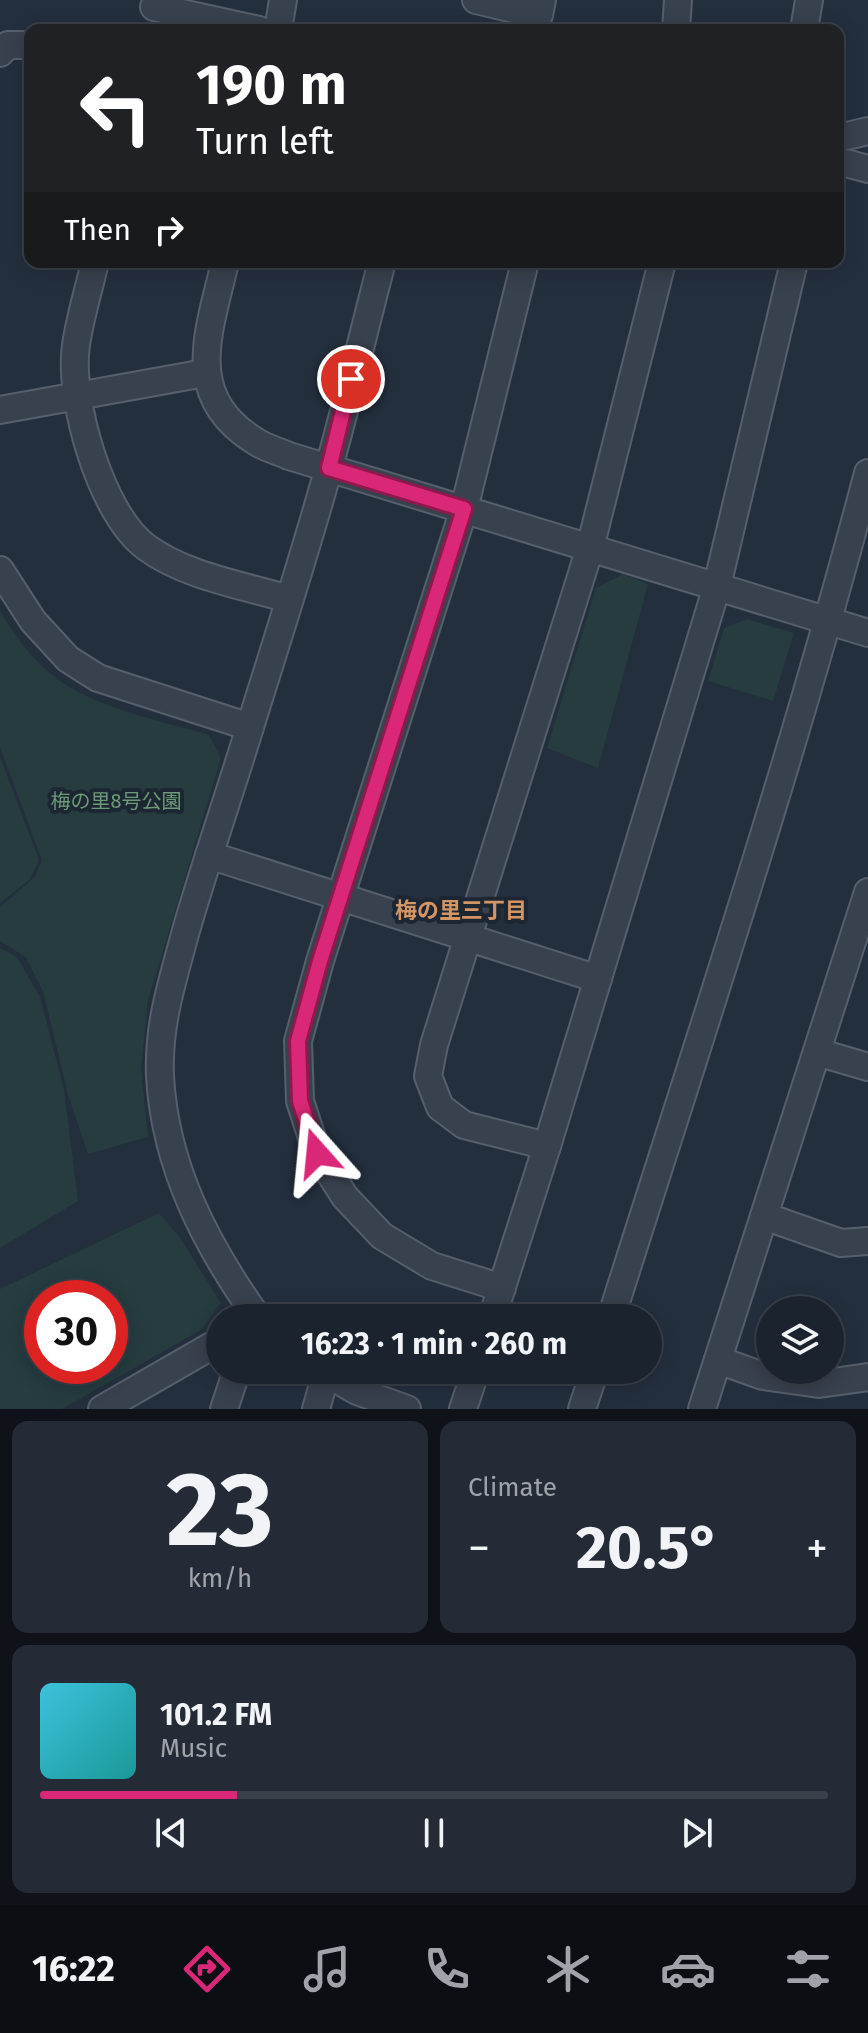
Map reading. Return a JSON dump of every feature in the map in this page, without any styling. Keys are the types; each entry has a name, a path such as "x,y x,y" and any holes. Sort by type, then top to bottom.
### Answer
{"street":[{"path":"279,24 283,0"},
{"path":"476,0 539,15"},
{"path":"676,24 678,0"},
{"path":"805,24 809,0"},
{"path":"152,12 223,24"},
{"path":"0,53 8,45 24,45"},
{"path":"844,137 868,131"},
{"path":"844,163 868,169"},
{"path":"94,268 76,346 75,373 95,467 109,498 144,546 170,561 288,599"},
{"path":"224,268 205,348 205,373 225,415 255,441 289,456 868,633"},
{"path":"248,1304 207,1239 183,1187 167,1132 160,1075 163,1015 209,855 329,468 380,268"},
{"path":"502,1288 432,1266 382,1236 345,1197 317,1153 300,1101 298,1041 340,898 464,509 524,268"},
{"path":"547,1146 464,1125 440,1107 428,1076 434,1045 590,548 660,268"},
{"path":"497,1304 717,586 793,268"},
{"path":"0,410 205,373"},
{"path":"615,1304 759,855 868,473"},
{"path":"0,570 33,621 68,659 98,678 250,727"},
{"path":"209,855 598,979"},
{"path":"702,1409 868,892"},
{"path":"817,1052 868,1067"},
{"path":"764,1216 841,1243 868,1241"},
{"path":"104,1409 206,1349"},
{"path":"718,1360 763,1376 819,1384 868,1377"},
{"path":"224,1409 232,1384"},
{"path":"316,1409 321,1384"},
{"path":"344,1384 407,1409"},
{"path":"463,1409 471,1384"},
{"path":"582,1409 590,1384"}],"green space":[{"path":"623,574 648,584 598,768 547,748 596,588"},
{"name":"梅の里8号公園","path":"0,611 25,648 56,678 109,706 209,735 221,758 148,1001 141,1069 148,1137 88,1154 68,1094 43,991 26,957 0,941 0,907 35,877 42,860 0,747"},
{"path":"747,619 794,633 773,701 708,681 724,628"},
{"path":"0,757 39,860 29,880 0,903"},
{"path":"0,948 17,957 40,997 64,1090 78,1201 0,1248"},
{"path":"159,1213 180,1238 221,1303 206,1304 206,1323 201,1330 128,1371 128,1280 24,1280 24,1384 106,1384 62,1409 0,1409 0,1289"}],"district":[{"name":"梅の里三丁目","path":"461,910"}],"route":[{"path":"317,1153 300,1101 298,1041 320,961 464,509 329,468 351,379"}]}
